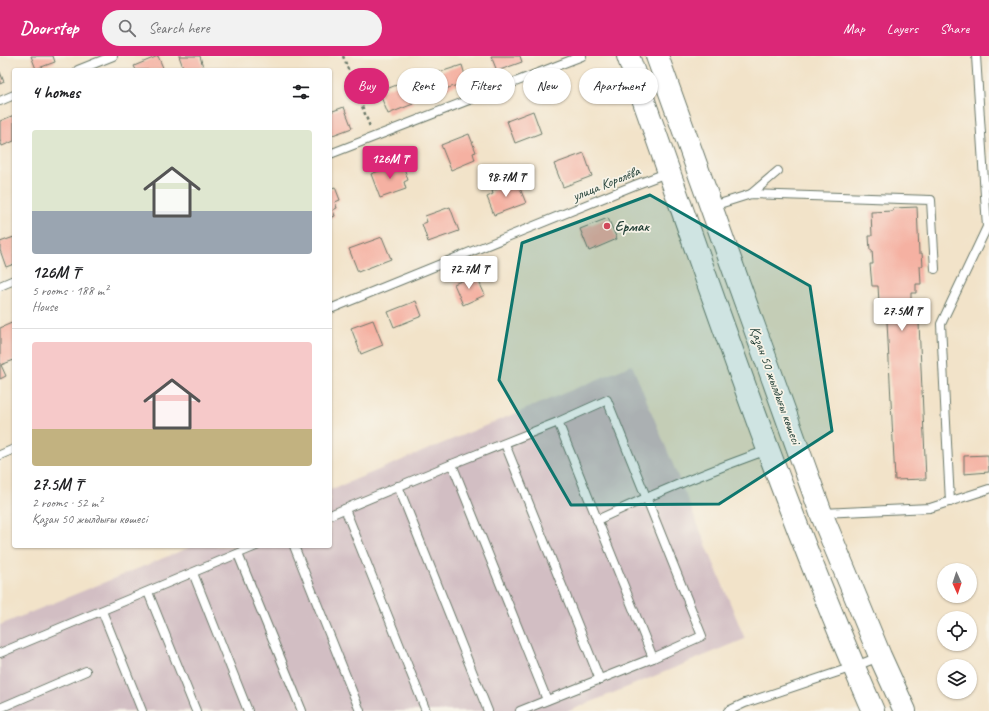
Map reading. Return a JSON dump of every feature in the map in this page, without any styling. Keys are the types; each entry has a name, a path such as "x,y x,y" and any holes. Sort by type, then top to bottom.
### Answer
{"street":[{"name":"Қазан 50 жылдығы көшесі","path":"628,56 768,450 854,667 873,711"},
{"name":"Қазан 50 жылдығы көшесі","path":"657,56 822,513 880,656 905,711"}],"lane":[{"path":"83,68 113,56"},
{"path":"332,153 582,56"},
{"path":"950,502 941,324 988,227 976,56"},
{"path":"0,101 12,96"},
{"path":"751,194 778,171"},
{"name":"улица Королёва","path":"332,308 669,172"},
{"path":"712,207 751,194 931,200 935,269"},
{"path":"0,286 12,281"},
{"path":"332,514 558,422 607,400 702,636 600,680 520,711"},
{"path":"558,422 653,658"},
{"path":"505,444 600,680"},
{"path":"0,455 12,450"},
{"path":"598,520 646,497 708,471 768,450"},
{"path":"452,464 547,700"},
{"path":"398,486 488,711"},
{"path":"822,513 930,508 989,489"},
{"path":"345,509 426,711"},
{"path":"0,653 193,574 252,548"},
{"path":"295,548 360,711"},
{"path":"238,554 302,711"},
{"path":"193,574 248,711"},
{"path":"148,592 196,711"},
{"path":"102,611 142,711"},
{"path":"728,711 745,703 854,667 880,656"},
{"path":"0,708 86,671"}],"path":[{"path":"343,56 374,137"}],"highlighted area":[{"path":"650,195 810,286 832,431 719,504 571,505 499,380 522,243"}],"shaded area":[{"path":"632,365 745,639 569,711 0,711 0,625 188,548 332,548 332,489"}],"building":[{"path":"31,56 53,56 55,62 36,68"},
{"path":"158,56 163,68 135,68 134,66"},
{"path":"179,56 200,56 203,67 183,68"},
{"path":"491,56 520,56 522,62 505,68 496,68"},
{"path":"462,65 463,68 456,68 456,86 448,88 448,69"},
{"path":"0,72 4,82 0,84"},
{"path":"397,85 397,104 413,104 388,114 384,104 389,104 389,88"},
{"path":"344,107 352,128 332,135 332,111"},
{"path":"533,111 541,133 515,143 507,121"},
{"path":"12,116 12,142 2,146 0,140 0,121"},
{"path":"469,134 476,152 473,153 475,160 451,170 441,145"},
{"path":"584,153 592,176 563,187 554,164"},
{"path":"402,162 408,180 404,182 406,189 380,198 371,174"},
{"path":"517,181 526,203 494,215 487,197 493,194 492,191"},
{"path":"335,187 340,200 335,202 337,208 333,210 335,216 332,217 332,188"},
{"path":"450,207 459,231 428,242 422,224 427,222 425,216"},
{"path":"917,207 919,253 922,253 923,266 920,266 921,284 916,284 916,293 911,293 911,301 918,301 926,479 895,480 886,302 879,302 878,286 872,286 870,264 873,264 869,236 872,236 871,212 893,211 893,208"},
{"path":"608,218 617,239 589,251 580,229"},
{"path":"382,237 391,259 358,272 349,249"},
{"path":"12,238 12,265 6,267 0,250 0,242"},
{"path":"476,275 485,295 463,305 454,284"},
{"path":"416,301 422,316 394,327 388,312"},
{"path":"373,320 383,345 361,354 351,328"},
{"path":"12,323 12,361 1,365 6,376 0,379 0,328"},
{"path":"988,455 989,472 964,474 964,456"}],"place":[{"name":"Ермак","path":"607,226"}]}
